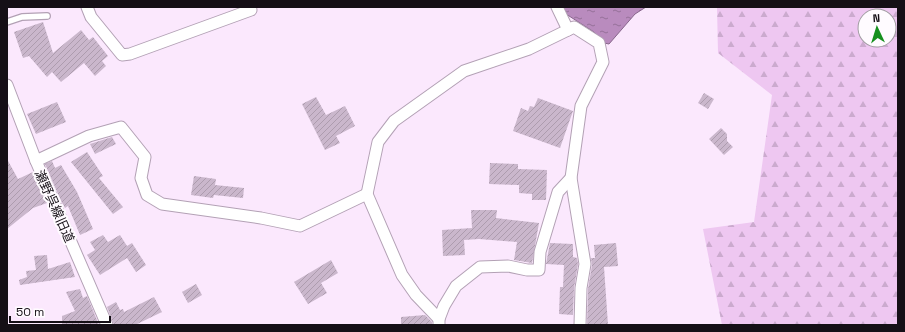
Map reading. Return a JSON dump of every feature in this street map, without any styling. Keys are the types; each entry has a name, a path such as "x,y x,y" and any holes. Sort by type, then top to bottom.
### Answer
{"street":[{"path":"87,7 91,17 122,55 130,54 251,10 250,7"},
{"path":"557,7 568,30"},
{"path":"439,322 416,295 402,275 367,194 378,142 394,121 464,71 529,49 574,28 599,43 603,62 581,106 571,178 585,264 581,288 580,325"},
{"name":"瀬野呉線旧道","path":"7,85 36,161 107,325"},
{"path":"36,161 89,136 121,127 145,157 141,178 147,195 162,204 261,218 300,226 367,194"},
{"path":"439,322 444,306 456,286 480,267 508,266 527,270 539,270 540,252 558,192 571,178"}],"lane":[{"path":"7,22 22,17 47,16"}],"green space":[{"path":"717,7 898,7 898,325 722,325 703,229 754,222 772,95 718,53"}],"water":[{"path":"563,7 646,7 635,14 609,44 604,43 594,32 566,14"}],"building":[{"path":"43,22 53,53 81,30 89,40 93,37 108,56 102,61 106,66 95,76 84,63 61,82 52,72 47,77 29,56 23,58 14,32"},
{"path":"704,93 714,99 708,109 698,103"},
{"path":"316,97 326,115 345,106 355,126 336,136 340,143 325,150 302,104"},
{"path":"538,98 573,111 560,148 513,131 521,108 528,111 530,106 534,107"},
{"path":"57,102 66,122 36,134 27,114"},
{"path":"721,128 727,134 727,141 733,147 724,155 709,139"},
{"path":"112,137 116,144 95,154 90,144"},
{"path":"87,152 103,176 99,178 123,207 113,214 71,162"},
{"path":"7,159 18,179 33,172 47,203 33,208 7,229"},
{"path":"52,161 55,168 61,165 77,192 93,229 80,235 68,206 65,208 61,201 45,164"},
{"path":"490,163 518,164 518,169 547,170 546,200 532,200 532,194 519,193 519,185 489,184"},
{"path":"194,176 216,179 215,185 244,188 243,198 214,195 213,198 191,195"},
{"path":"471,210 497,210 496,218 539,223 532,263 514,260 517,242 479,239 464,240 465,255 443,256 442,230 472,228"},
{"path":"103,235 108,242 120,235 127,246 132,243 146,265 136,272 127,258 100,275 87,255 95,250 90,242"},
{"path":"550,243 573,244 573,257 577,258 578,264 574,288 573,315 559,314 560,287 563,287 564,265 546,264"},
{"path":"616,243 618,266 604,267 608,325 587,325 588,289 592,265 591,258 595,258 594,245"},
{"path":"47,255 48,269 70,262 75,277 20,285 19,280 27,277 26,271 36,270 34,256"},
{"path":"331,260 338,273 321,283 327,293 308,304 294,282"},
{"path":"196,284 202,295 188,303 182,292"},
{"path":"80,289 83,298 87,296 99,325 62,325 62,316 75,311 66,292"},
{"path":"154,297 162,312 135,325 114,325 107,307 116,302 120,310 123,309 124,312"},
{"path":"425,315 432,322 432,325 401,325 401,317"}]}
